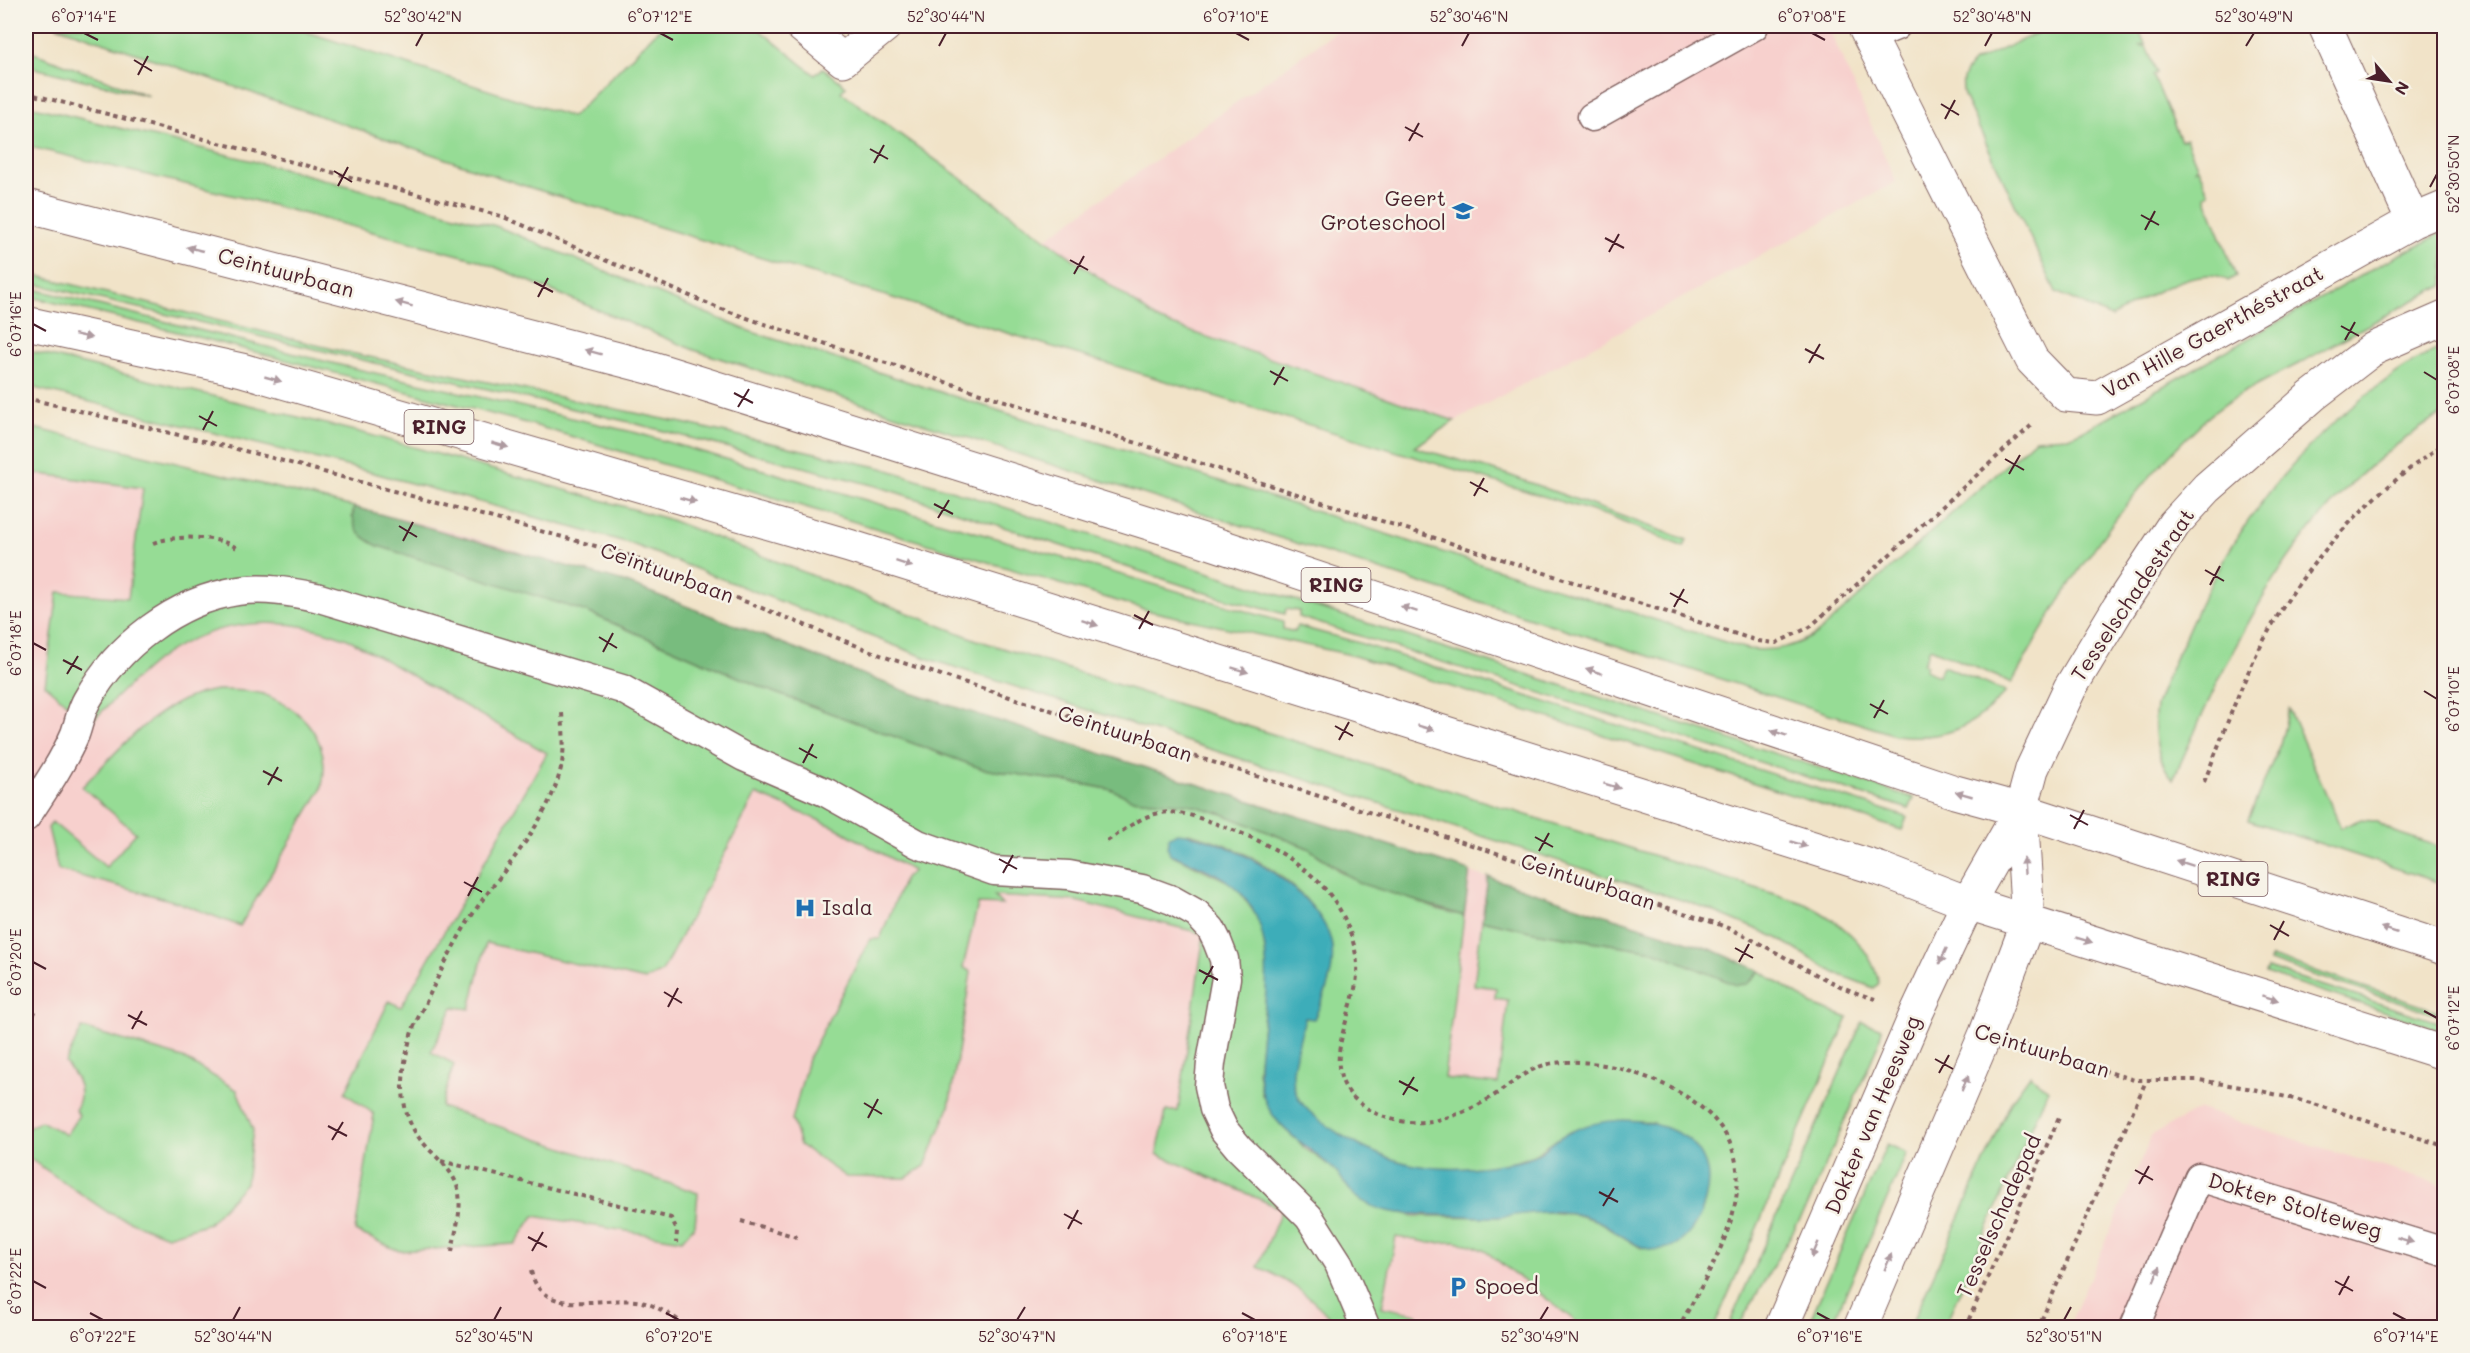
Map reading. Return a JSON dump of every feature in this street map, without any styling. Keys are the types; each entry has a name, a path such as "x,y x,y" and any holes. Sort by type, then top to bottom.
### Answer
{"main road":[{"path":"802,26 843,60 885,26"},
{"path":"2325,26 2413,221"},
{"path":"1877,29 2032,360 2066,395"},
{"name":"Ceintuurbaan","path":"26,206 649,367 1200,539 1944,788 2021,810 2445,948"},
{"name":"Van Hille Gaerthéstraat","path":"2066,395 2097,398 2413,221 2445,208"},
{"name":"Tesselschadestraat","path":"2021,810 2032,769 2070,688 2119,607 2174,524 2207,488 2312,396 2373,349 2445,318"},
{"name":"RING","path":"26,323 242,370 849,546 1880,869 1968,903 2445,1053"},
{"path":"1968,903 2021,810"},
{"path":"1860,1328 1986,1034 2028,922 2021,810"},
{"name":"Dokter van Heesweg","path":"1781,1328 1917,1012 1968,903"}],"lane":[{"path":"1592,117 1754,26"},
{"path":"26,817 49,782 74,735 86,701 130,645 174,614 196,603 237,591 270,590 316,597 622,688 744,757 828,793 918,844 994,870 1069,875 1142,889 1172,900 1197,914 1211,929 1217,941 1224,959 1226,978 1211,1063 1209,1086 1214,1109 1224,1130 1239,1148 1309,1217 1340,1264 1366,1328"},
{"name":"Dokter Stolteweg","path":"2134,1328 2199,1177 2445,1252"}],"path":[{"path":"26,93 501,216 716,307 770,326 1758,641 1776,643 1810,627 2066,395"},
{"name":"Ceintuurbaan","path":"26,398 272,458 625,554 899,662 1718,924 1759,942 1832,985 1917,1012"},
{"path":"2204,782 2254,658 2298,585 2347,525 2403,472 2445,444"},
{"path":"452,1252 460,1197 452,1175 416,1133 405,1111 402,1085 410,1036 453,944 485,896 515,859 554,788 564,749 561,700 568,673"},
{"path":"29,1023 37,1008"},
{"name":"Ceintuurbaan","path":"1986,1034 2090,1067 2146,1081 2217,1082 2311,1103 2445,1146"},
{"path":"2038,1328 2146,1081"},
{"name":"Tesselschadepad","path":"1965,1328 2059,1118"},
{"path":"440,1161 671,1218 677,1231 676,1243"},
{"path":"741,1221 797,1237"},
{"path":"531,1271 533,1282 540,1291 555,1301 617,1299 644,1302 691,1328"}],"shaded area":[{"name":"Geert Groteschool","path":"1343,26 1828,26 1896,182 1455,421 1160,321 1044,240"},
{"name":"Isala","path":"26,426 443,529 624,582 908,692 1713,950 1760,971 1813,1005 1848,1018 1714,1327 26,1328"},
{"path":"2199,1109 2444,1186 2444,1327 2068,1328 2152,1135"}],"green space":[{"path":"56,26 288,26 572,117 662,26 755,26 815,75 823,68 846,86 841,92 1160,321 1455,421 1414,447 1506,474 1687,540 1684,547 1608,516 525,186"},
{"path":"2052,26 2137,26 2145,44 2140,46 2146,46 2157,73 2153,75 2181,141 2186,139 2197,166 2194,170 2198,168 2209,193 2205,196 2236,276 2228,281 2217,276 2202,275 2186,279 2111,317 2056,292 1964,96 1963,86 1963,78 1974,62"},
{"path":"26,50 149,96 26,66"},
{"path":"26,105 289,170 496,226 749,331 1747,649 1757,650 1784,647 1801,642 1818,633 2035,439 2068,437 2085,430 2383,263 2444,232 2444,285 2253,387 2206,419 2149,478 2122,510 2074,577 2012,683 1930,648 1923,664 1927,665 1925,670 1938,676 1943,666 2006,692 1982,715 1957,729 1929,736 1895,735 694,350 478,260 256,201 26,146"},
{"path":"26,273 341,351 678,422 882,468 1914,798 1909,809 1299,617 1299,611 1286,609 1285,614 1219,597 880,487 629,422 26,282"},
{"path":"26,287 340,365 637,433 1283,622 1283,629 1295,632 1297,626 1356,642 1907,817 1902,830 1351,655 1150,611 530,424 194,336 26,296"},
{"path":"2444,347 2444,413 2393,448 2349,486 2311,528 2278,573 2249,621 2173,780 2159,754 2155,736 2156,706 2200,603 2238,537 2282,477 2334,422 2402,369"},
{"path":"26,350 367,434 668,519 977,640 1806,904 1830,918 1852,935 1861,945 1875,969 1879,983 1874,988 1835,973 1775,937 1703,907 932,660 629,543 374,473 26,386"},
{"path":"26,426 354,507 352,517 587,612 773,692 983,769 1113,790 1132,799 1188,804 1220,813 1308,848 1342,873 1437,909 1464,916 1444,1078 1498,1084 1508,1000 1495,998 1496,988 1474,985 1482,920 1534,932 1654,951 1747,984 1760,971 1813,1005 1848,1018 1714,1327 1583,1327 1485,1251 1472,1245 1455,1242 1432,1243 1396,1237 1382,1307 1417,1314 1417,1320 1383,1327 1337,1327 1321,1308 1302,1292 1258,1267 1282,1209 1157,1154 1166,1111 1178,1111 1204,934 1076,901 994,896 1002,905 978,904 963,967 971,972 949,1107 925,1166 906,1178 846,1177 800,1145 792,1120 808,1059 870,939 880,939 904,879 913,871 835,827 756,794 662,972 645,980 486,943 470,1009 453,1007 431,1052 454,1064 441,1107 698,1193 695,1225 682,1240 534,1216 515,1244 399,1251 355,1231 374,1114 345,1093 389,1001 401,1007 547,753 352,641 302,626 277,624 252,624 227,628 180,645 148,667 90,723 45,685 58,592 128,598 143,488 26,472","holes":["1188,833 1210,839 1254,859 1295,888 1324,925 1332,947 1306,1015 1292,1068 1292,1082 1297,1097 1308,1112 1343,1138 1384,1158 1419,1168 1443,1170 1482,1168 1524,1159 1568,1133 1604,1122 1654,1123 1641,1248 1598,1221 1577,1215 1538,1211 1499,1217 1413,1216 1378,1207 1355,1195 1333,1168 1304,1148 1262,1095 1258,1072 1268,973 1262,930 1256,915 1239,891 1229,882 1170,854"]},
{"path":"354,507 624,582 908,692 1470,871 1464,916 1359,883 1308,848 1220,813 1188,804 1131,799 1113,790 1088,785 983,769 773,692 587,612 378,546 358,531 354,521"},
{"path":"217,690 262,694 292,709 303,718 317,738 324,763 321,790 240,926 177,902 58,870 48,828 52,822 106,867 136,833 82,787 127,741 159,714 196,695"},
{"path":"2289,709 2341,828 2359,820 2375,821 2394,832 2444,848 2444,884 2248,820 2280,744"},
{"path":"1488,877 1713,950 1760,971 1747,984 1736,985 1654,951 1534,932 1482,920"},
{"path":"2271,957 2444,1013 2444,1017 2269,961"},
{"path":"2267,968 2444,1024 2444,1031 2265,973"},
{"path":"1862,1022 1882,1029 1878,1045 1807,1207 1738,1327 1728,1327"},
{"path":"82,1028 183,1058 237,1090 253,1130 246,1183 209,1223 167,1236 109,1213 26,1156 26,1129 41,1121 66,1135 79,1115 75,1110 80,1097 79,1085 65,1063"},
{"path":"2030,1075 2048,1090 1944,1327 1910,1327 2012,1100"},
{"path":"1887,1144 1907,1153 1831,1327 1807,1327"}],"water":[{"path":"1177,833 1198,836 1221,844 1271,871 1294,888 1313,908 1326,928 1332,948 1330,976 1314,1019 1305,1018 1293,1073 1298,1098 1321,1121 1360,1146 1378,1154 1434,1168 1474,1168 1516,1162 1540,1153 1564,1135 1606,1121 1650,1123 1684,1136 1703,1158 1708,1178 1707,1189 1697,1222 1683,1240 1674,1246 1654,1250 1630,1241 1600,1222 1570,1213 1544,1212 1490,1217 1407,1214 1384,1210 1363,1202 1354,1195 1335,1171 1282,1126 1267,1105 1259,1075 1266,985 1266,965 1260,927 1253,910 1242,894 1227,881 1207,869 1170,854 1167,847 1169,837"}],"place":[{"name":"Geert Groteschool","path":"1463,211"},
{"name":"Isala","path":"805,908"},
{"name":"Spoed","path":"1458,1287"}]}
